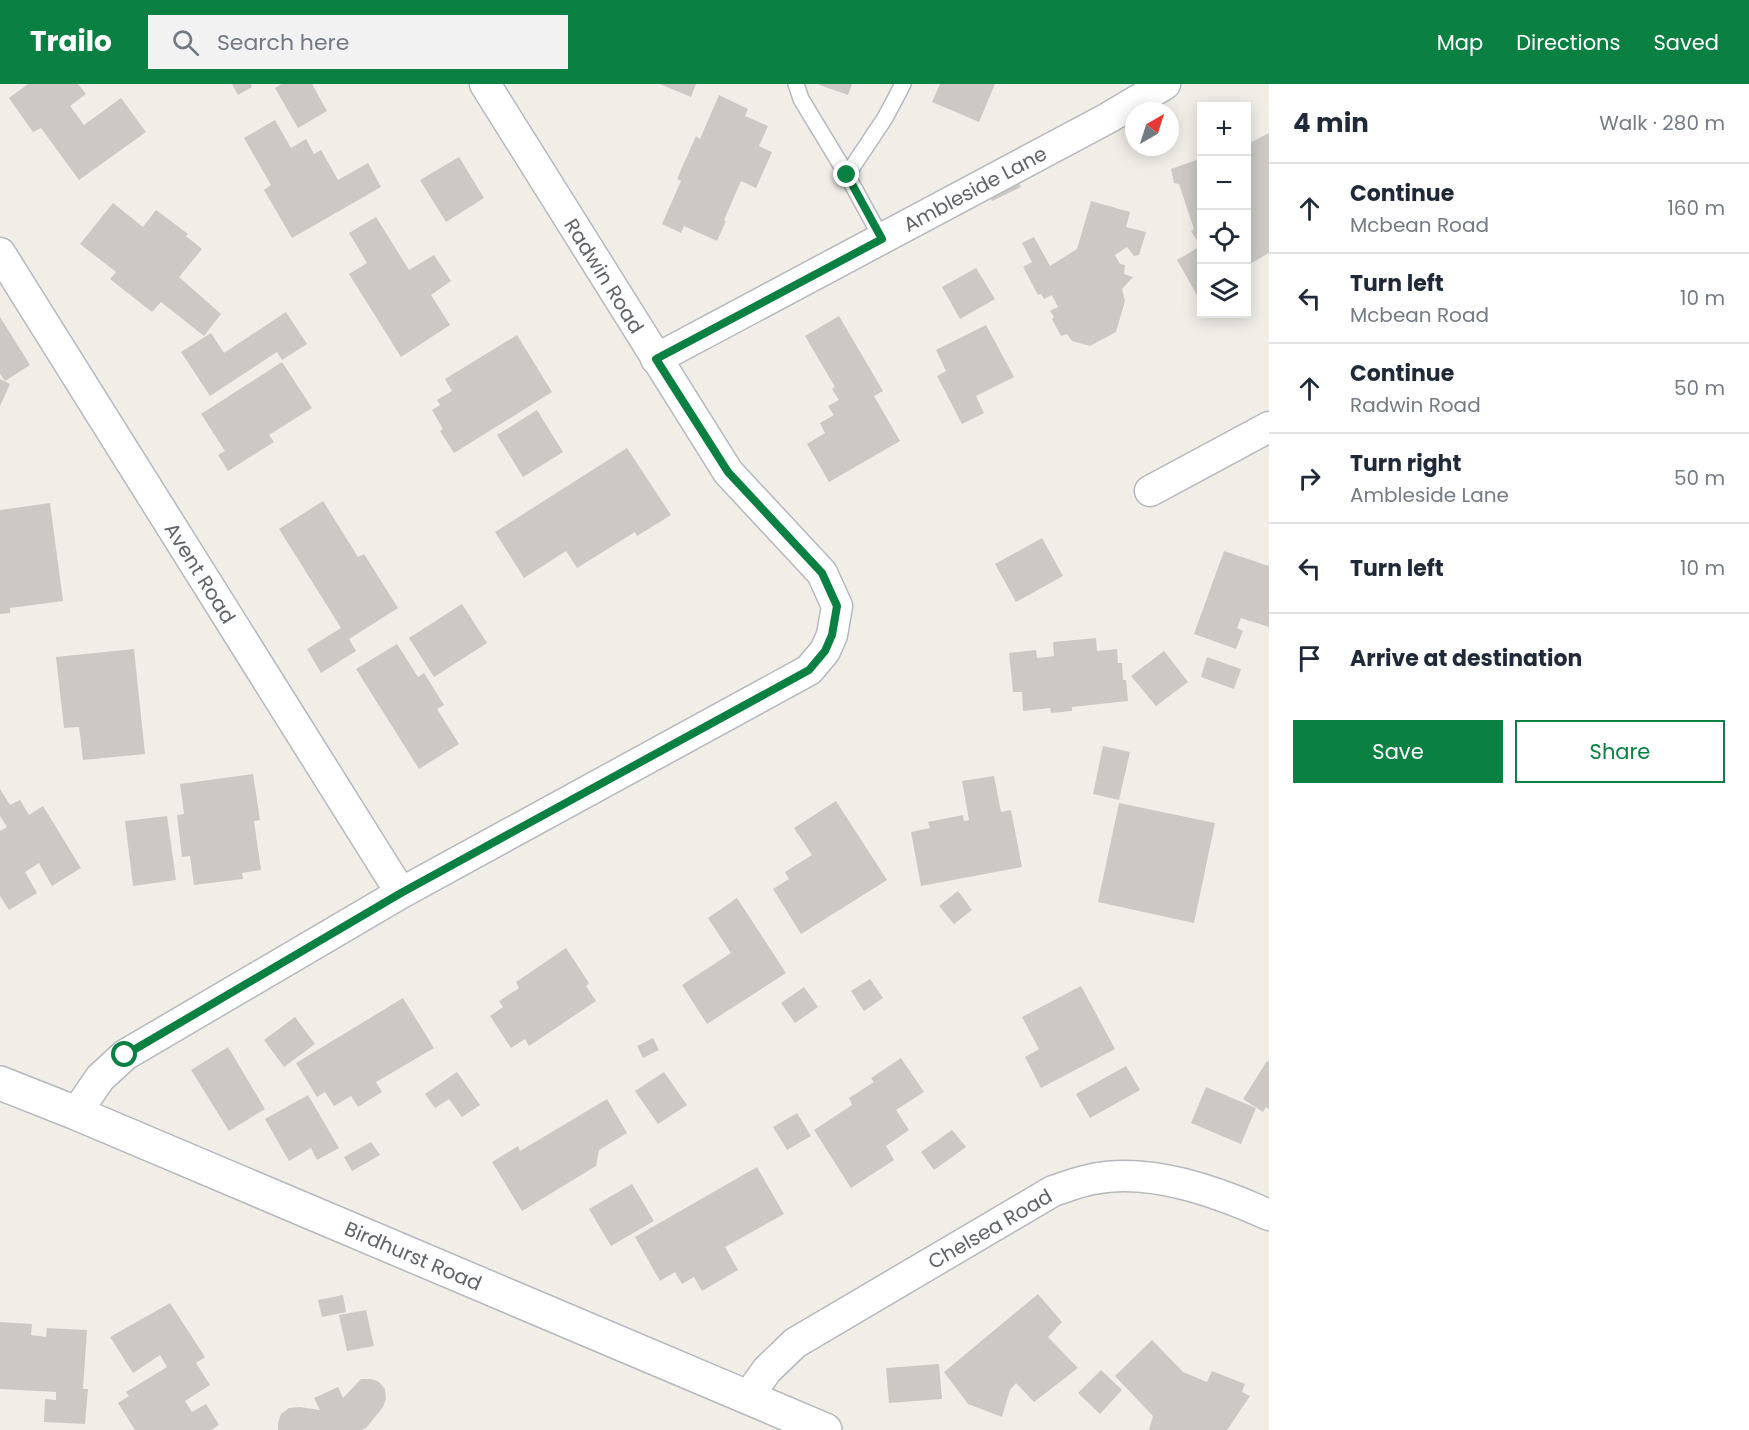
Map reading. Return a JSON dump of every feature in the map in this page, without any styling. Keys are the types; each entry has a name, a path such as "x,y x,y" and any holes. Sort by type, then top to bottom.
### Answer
{"street":[{"name":"Radwin Road","path":"76,1113 100,1078 125,1055 401,893 809,670 825,651 832,635 837,606 822,573 728,472 485,84"},
{"name":"Ambleside Lane","path":"656,359 1108,118 1165,84"},
{"name":"Avent Road","path":"0,253 401,893"},
{"path":"1150,491 1269,427"},
{"name":"Birdhurst Road","path":"0,1083 76,1113 825,1430"},
{"name":"Chelsea Road","path":"747,1398 767,1370 795,1343 1053,1191 1093,1179 1124,1175 1186,1185 1227,1196 1269,1215"}],"lane":[{"path":"796,84 801,99 882,239"},
{"path":"847,175 885,118 903,84"}],"building":[{"path":"28,84 78,84 86,94 70,106 84,125 121,98 146,132 79,180 41,128 33,132 9,98"},
{"path":"232,84 251,84 252,87 238,95"},
{"path":"282,84 312,84 327,111 298,128 275,88"},
{"path":"660,84 696,84 691,97"},
{"path":"817,84 852,84 848,95"},
{"path":"940,84 995,84 979,122 932,102"},
{"path":"719,95 748,109 745,116 768,126 759,146 772,152 756,188 741,181 717,241 684,226 681,233 662,224 681,181 677,179 696,136 700,139"},
{"path":"275,120 291,148 306,139 314,154 321,150 338,180 368,163 381,187 292,238 264,190 271,185 244,138"},
{"path":"1269,133 1269,253 1251,263 1251,156 1251,142"},
{"path":"459,157 484,198 446,222 420,180"},
{"path":"1197,160 1197,240 1191,231 1194,229 1179,184 1174,183 1171,169"},
{"path":"1016,176 1021,187 992,201 987,190"},
{"path":"1091,201 1130,212 1126,227 1146,232 1139,255 1134,256 1127,247 1115,255 1120,264 1125,265 1124,274 1133,277 1122,289 1125,301 1116,332 1090,346 1072,341 1067,334 1061,336 1050,311 1058,307 1052,295 1044,299 1041,294 1038,295 1023,267 1032,262 1022,243 1034,237 1050,266 1077,249"},
{"path":"113,203 143,227 156,210 188,234 186,236 202,249 179,277 221,314 204,336 161,302 152,312 110,279 116,272 80,244"},
{"path":"376,217 409,270 434,255 451,281 431,295 450,325 401,357 349,274 367,263 349,233"},
{"path":"1197,248 1197,295 1177,260"},
{"path":"976,268 995,299 960,319 942,287"},
{"path":"286,312 307,344 282,360 277,352 210,396 181,352 211,333 224,353"},
{"path":"839,316 883,391 874,396 900,441 829,482 807,444 825,433 820,423 834,415 828,406 839,400 832,389 835,387 805,336"},
{"path":"0,317 30,365 5,381 0,374"},
{"path":"986,325 1014,377 976,396 984,413 962,424 937,376 946,371 936,350"},
{"path":"517,335 552,392 454,453 440,431 443,429 432,410 440,405 437,400 452,391 445,379"},
{"path":"282,362 312,408 269,435 274,442 228,471 218,455 225,451 201,414"},
{"path":"0,379 10,384 0,406"},
{"path":"537,410 563,452 523,477 497,435"},
{"path":"627,448 671,515 637,536 635,532 577,568 566,551 524,578 495,532"},
{"path":"323,501 358,557 364,554 398,608 349,639 356,651 321,673 307,649 341,628 279,529"},
{"path":"50,503 63,601 10,608 10,613 0,614 0,510"},
{"path":"1042,538 1063,576 1016,602 995,564"},
{"path":"1224,551 1269,566 1269,627 1241,618 1237,628 1243,631 1236,649 1194,634"},
{"path":"462,604 487,643 434,677 409,638"},
{"path":"1096,638 1097,651 1117,649 1118,663 1122,663 1123,680 1126,680 1128,701 1072,707 1072,711 1051,713 1050,708 1023,711 1022,692 1013,692 1009,653 1036,650 1037,658 1054,656 1053,642"},
{"path":"397,644 418,677 424,673 444,705 437,709 459,744 419,769 356,669"},
{"path":"134,649 145,754 83,760 79,727 64,728 56,657"},
{"path":"1164,651 1188,682 1156,706 1131,676"},
{"path":"1207,657 1241,669 1234,689 1201,677"},
{"path":"1103,746 1130,752 1119,800 1093,794"},
{"path":"253,774 260,820 254,821 261,870 242,873 243,879 194,885 190,856 182,857 177,815 184,814 180,784"},
{"path":"994,776 1001,812 1011,810 1022,867 921,886 911,832 930,828 928,822 963,815 964,821 969,820 962,781"},
{"path":"0,789 10,805 20,800 29,815 43,806 81,868 52,886 39,863 25,872 37,893 9,910 0,896 0,831 7,827 0,816"},
{"path":"836,801 887,880 801,934 773,889 789,879 785,872 812,855 794,828"},
{"path":"1119,803 1215,823 1194,923 1098,902"},
{"path":"167,816 176,880 133,886 125,821"},
{"path":"958,891 972,910 954,924 939,906"},
{"path":"737,898 786,973 707,1024 682,985 731,953 708,918"},
{"path":"566,948 589,983 586,986 596,1001 529,1046 525,1039 511,1048 490,1016 503,1007 499,1001 519,988 516,982"},
{"path":"870,979 883,998 864,1011 851,991"},
{"path":"1081,986 1115,1049 1041,1088 1025,1057 1039,1049 1022,1017"},
{"path":"804,987 818,1007 795,1023 781,1003"},
{"path":"403,998 434,1048 376,1082 382,1092 358,1107 351,1096 334,1106 325,1092 317,1097 296,1063"},
{"path":"295,1017 315,1044 284,1067 264,1040"},
{"path":"653,1038 659,1050 643,1058 637,1046"},
{"path":"228,1047 265,1109 229,1131 191,1070"},
{"path":"901,1058 924,1092 896,1110 909,1130 886,1146 894,1160 851,1188 814,1130 852,1105 849,1098 874,1082 871,1078"},
{"path":"1267,1061 1269,1062 1269,1109 1266,1107 1263,1112 1243,1099"},
{"path":"1126,1066 1140,1090 1090,1118 1076,1094"},
{"path":"457,1072 480,1105 462,1117 449,1099 435,1108 425,1094"},
{"path":"664,1072 687,1105 658,1124 635,1091"},
{"path":"1206,1087 1256,1108 1241,1144 1191,1123"},
{"path":"308,1095 339,1148 317,1160 311,1148 289,1161 265,1119"},
{"path":"607,1099 627,1133 599,1150 596,1166 522,1211 492,1162 518,1146 520,1151"},
{"path":"797,1113 811,1136 787,1150 773,1127"},
{"path":"952,1130 966,1147 934,1170 921,1152"},
{"path":"371,1142 380,1155 352,1171 344,1157"},
{"path":"757,1167 784,1214 725,1247 738,1270 702,1291 694,1277 682,1284 675,1272 660,1281 635,1237"},
{"path":"632,1184 654,1221 611,1246 589,1209"},
{"path":"1038,1294 1062,1322 1048,1337 1078,1368 1034,1402 1016,1383 1010,1390 1002,1417 968,1404 944,1372"},
{"path":"343,1295 346,1312 322,1317 318,1300"},
{"path":"170,1303 205,1357 196,1363 210,1385 185,1401 192,1412 206,1404 219,1425 211,1430 135,1430 118,1403 129,1396 126,1392 167,1367 160,1355 133,1373 110,1337"},
{"path":"366,1310 374,1346 347,1351 339,1315"},
{"path":"0,1322 32,1324 31,1335 46,1337 47,1328 87,1330 83,1389 88,1389 85,1424 44,1422 45,1399 56,1400 56,1392 0,1389"},
{"path":"1152,1340 1183,1372 1207,1382 1212,1371 1245,1384 1242,1392 1250,1396 1227,1430 1149,1430 1153,1416 1115,1376"},
{"path":"939,1364 942,1399 889,1403 886,1368"},
{"path":"1101,1370 1122,1390 1100,1414 1078,1393"},
{"path":"361,1379 379,1382 385,1389 386,1399 383,1407 366,1428 361,1430 278,1430 281,1414 289,1408 320,1410 314,1398 338,1387 343,1398"}],"route":[{"path":"125,1055 401,893 809,670 825,651 832,635 837,606 822,573 728,472 656,359 882,239 847,175"}]}
